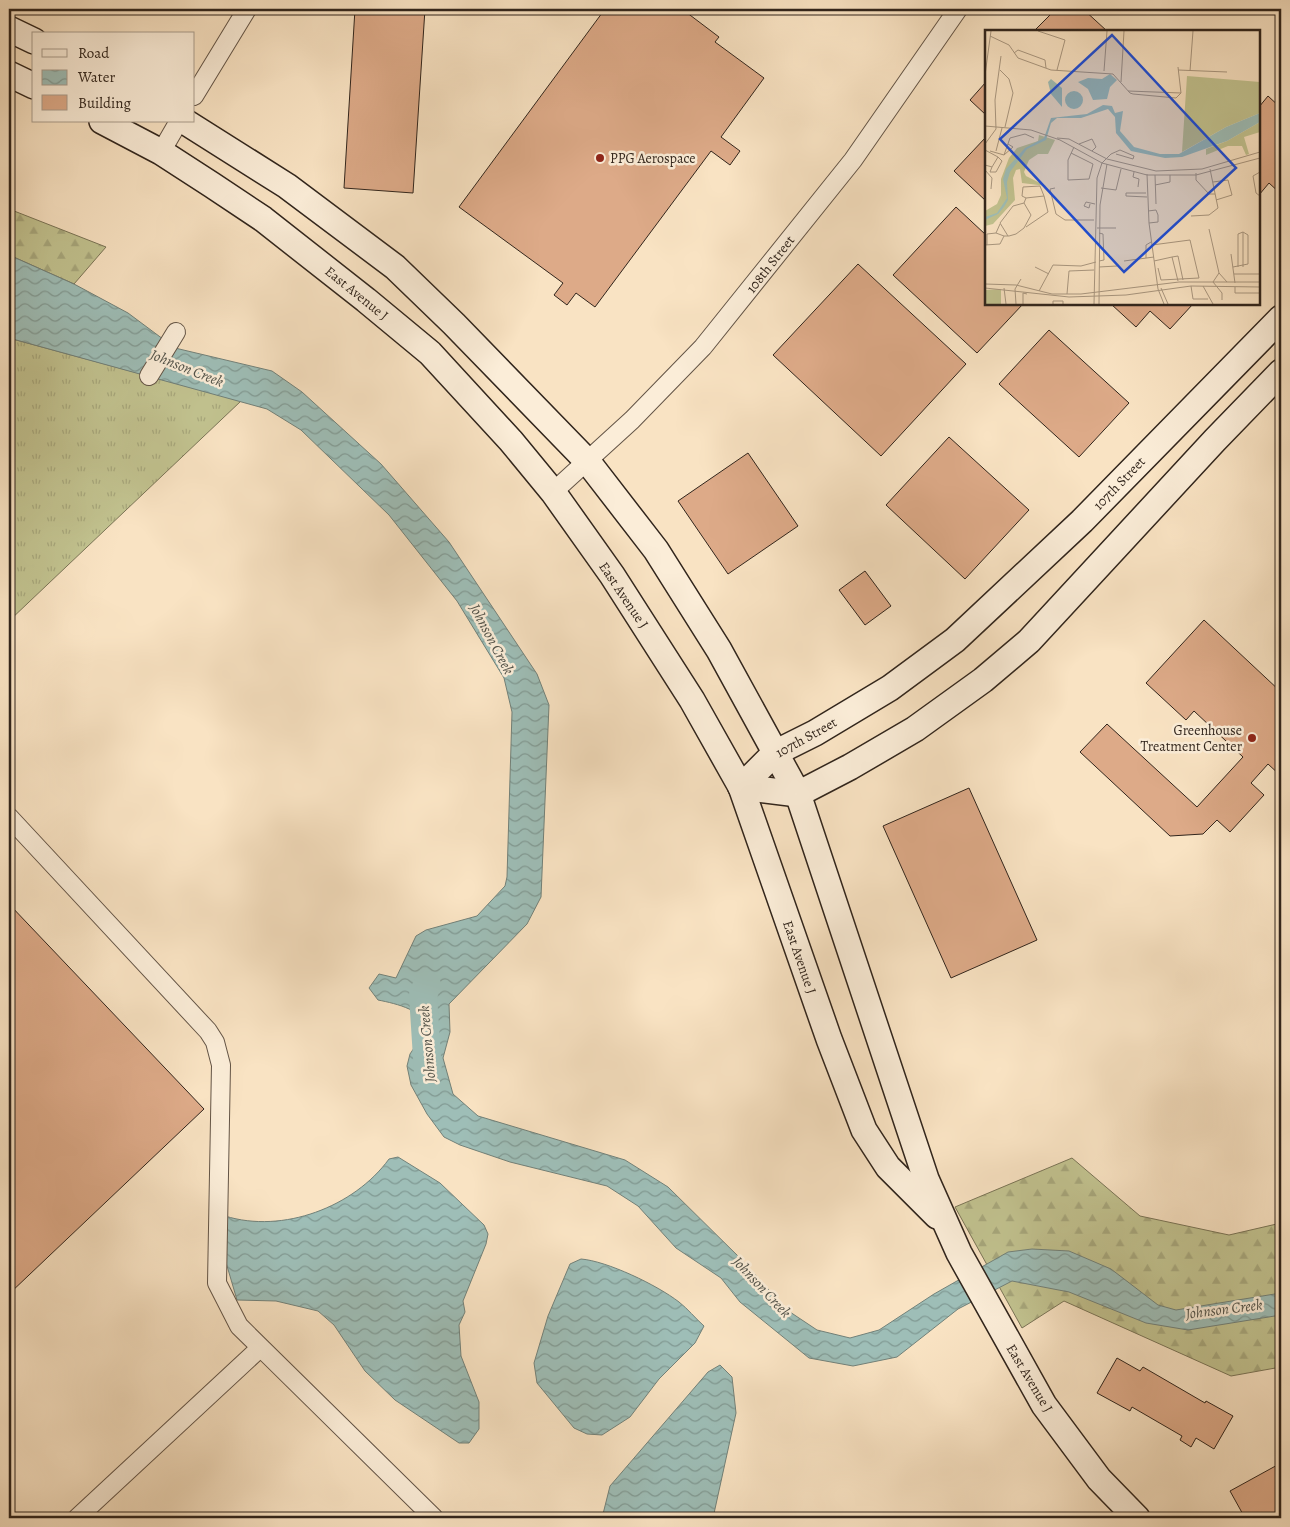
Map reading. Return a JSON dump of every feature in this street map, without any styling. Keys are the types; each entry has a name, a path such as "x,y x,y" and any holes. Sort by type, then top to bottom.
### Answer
{"street":[{"path":"195,94 247,9"},
{"name":"108th Street","path":"553,492 588,462 704,347 854,160 958,9"},
{"path":"9,29 32,40"},
{"path":"9,74 32,85"},
{"name":"East Avenue J","path":"104,122 161,152 263,219 366,300 430,353 511,441 553,492 612,575 692,700 741,787 829,1039 864,1130 888,1167 944,1222"},
{"path":"161,152 178,122"},
{"name":"East Avenue J","path":"186,122 287,186 395,268 461,331 588,462 656,550 719,650 798,794 882,1053 926,1179 959,1253 1044,1405 1100,1479 1137,1518"},
{"name":"107th Street","path":"741,787 774,753 815,733 890,688 955,640 1082,521 1281,318"},
{"path":"149,376 176,332"},
{"path":"741,787 798,794 850,767 915,729 984,680 1029,641 1215,440 1281,372"},
{"path":"9,817 180,1000 215,1042 221,1065 218,1283 239,1326 434,1518"},
{"path":"77,1518 260,1348"}],"green space":[{"path":"9,209 106,247 74,284 9,255"},
{"path":"9,338 241,401 9,621"},
{"path":"1072,1158 1140,1216 1229,1235 1281,1223 1281,1367 1231,1376 1064,1301 1022,1328 955,1207"}],"water":[{"path":"9,255 74,284 128,313 175,348 272,371 302,392 381,464 449,542 537,674 549,705 541,897 527,924 449,1004 450,1032 443,1058 453,1094 478,1116 625,1160 668,1187 740,1258 787,1310 817,1330 850,1338 879,1330 934,1294 1008,1252 1032,1249 1069,1251 1111,1269 1158,1305 1176,1310 1281,1293 1281,1315 1188,1330 1146,1323 1069,1292 1012,1281 958,1309 897,1357 853,1366 809,1358 740,1302 721,1278 676,1248 638,1206 607,1186 510,1162 460,1145 444,1137 427,1114 411,1085 407,1066 410,1054 420,1039 432,1030 423,1017 402,1006 378,1000 369,988 379,974 396,978 416,936 426,930 477,916 505,886 507,877 512,712 504,678 457,601 389,515 301,430 267,409 9,338"},
{"path":"398,1157 440,1183 484,1225 488,1234 486,1244 463,1301 465,1312 459,1325 461,1356 479,1402 479,1429 469,1443 459,1443 395,1400 365,1371 334,1325 318,1311 276,1301 237,1300 225,1259 225,1216 247,1221 270,1221 293,1219 316,1212 337,1203 357,1191 389,1159"},
{"path":"581,1259 618,1269 658,1288 679,1302 704,1326 695,1343 659,1379 630,1417 602,1435 587,1434 574,1428 537,1383 534,1363 548,1316 570,1264"},
{"path":"720,1365 732,1377 736,1413 713,1518 602,1518 610,1486 708,1372"}],"building":[{"path":"355,9 425,9 413,193 344,188"},
{"name":"PPG Aerospace","path":"605,9 682,9 719,37 715,42 764,78 721,137 740,151 730,165 711,151 595,307 576,293 567,305 554,295 563,283 459,207"},
{"path":"1056,9 1083,9 1106,30 1035,30"},
{"path":"985,83 985,114 970,100"},
{"path":"1268,96 1281,108 1281,194 1269,183 1260,194 1260,106"},
{"path":"985,138 985,200 954,171"},
{"path":"956,207 985,234 985,305 1022,305 977,353 893,275"},
{"path":"858,264 966,364 881,456 773,355"},
{"path":"1112,305 1192,305 1170,329 1150,311 1136,327"},
{"path":"1049,330 1129,403 1079,457 999,384"},
{"path":"949,437 1029,510 965,579 886,505"},
{"path":"748,453 798,526 728,574 678,501"},
{"path":"865,571 891,606 865,625 839,590"},
{"name":"Greenhouse Treatment Center","path":"1204,620 1281,692 1281,776 1268,764 1251,783 1264,795 1230,832 1217,820 1203,834 1170,836 1080,752 1107,724 1197,807 1243,757 1194,711 1186,720 1146,683"},
{"path":"969,788 1037,940 951,978 883,826"},
{"path":"9,904 204,1109 9,1294"},
{"path":"1117,1358 1140,1371 1143,1367 1205,1403 1206,1401 1233,1416 1214,1449 1196,1438 1191,1447 1180,1440 1182,1436 1132,1407 1130,1411 1097,1393"},
{"path":"1281,1463 1281,1511 1268,1518 1245,1518 1230,1491"}],"waterway":[{"name":"Johnson Creek","path":"427,985 423,995 428,1073"}],"place":[{"name":"PPG Aerospace","path":"600,158"},
{"name":"Greenhouse Treatment Center","path":"1252,738"}]}
